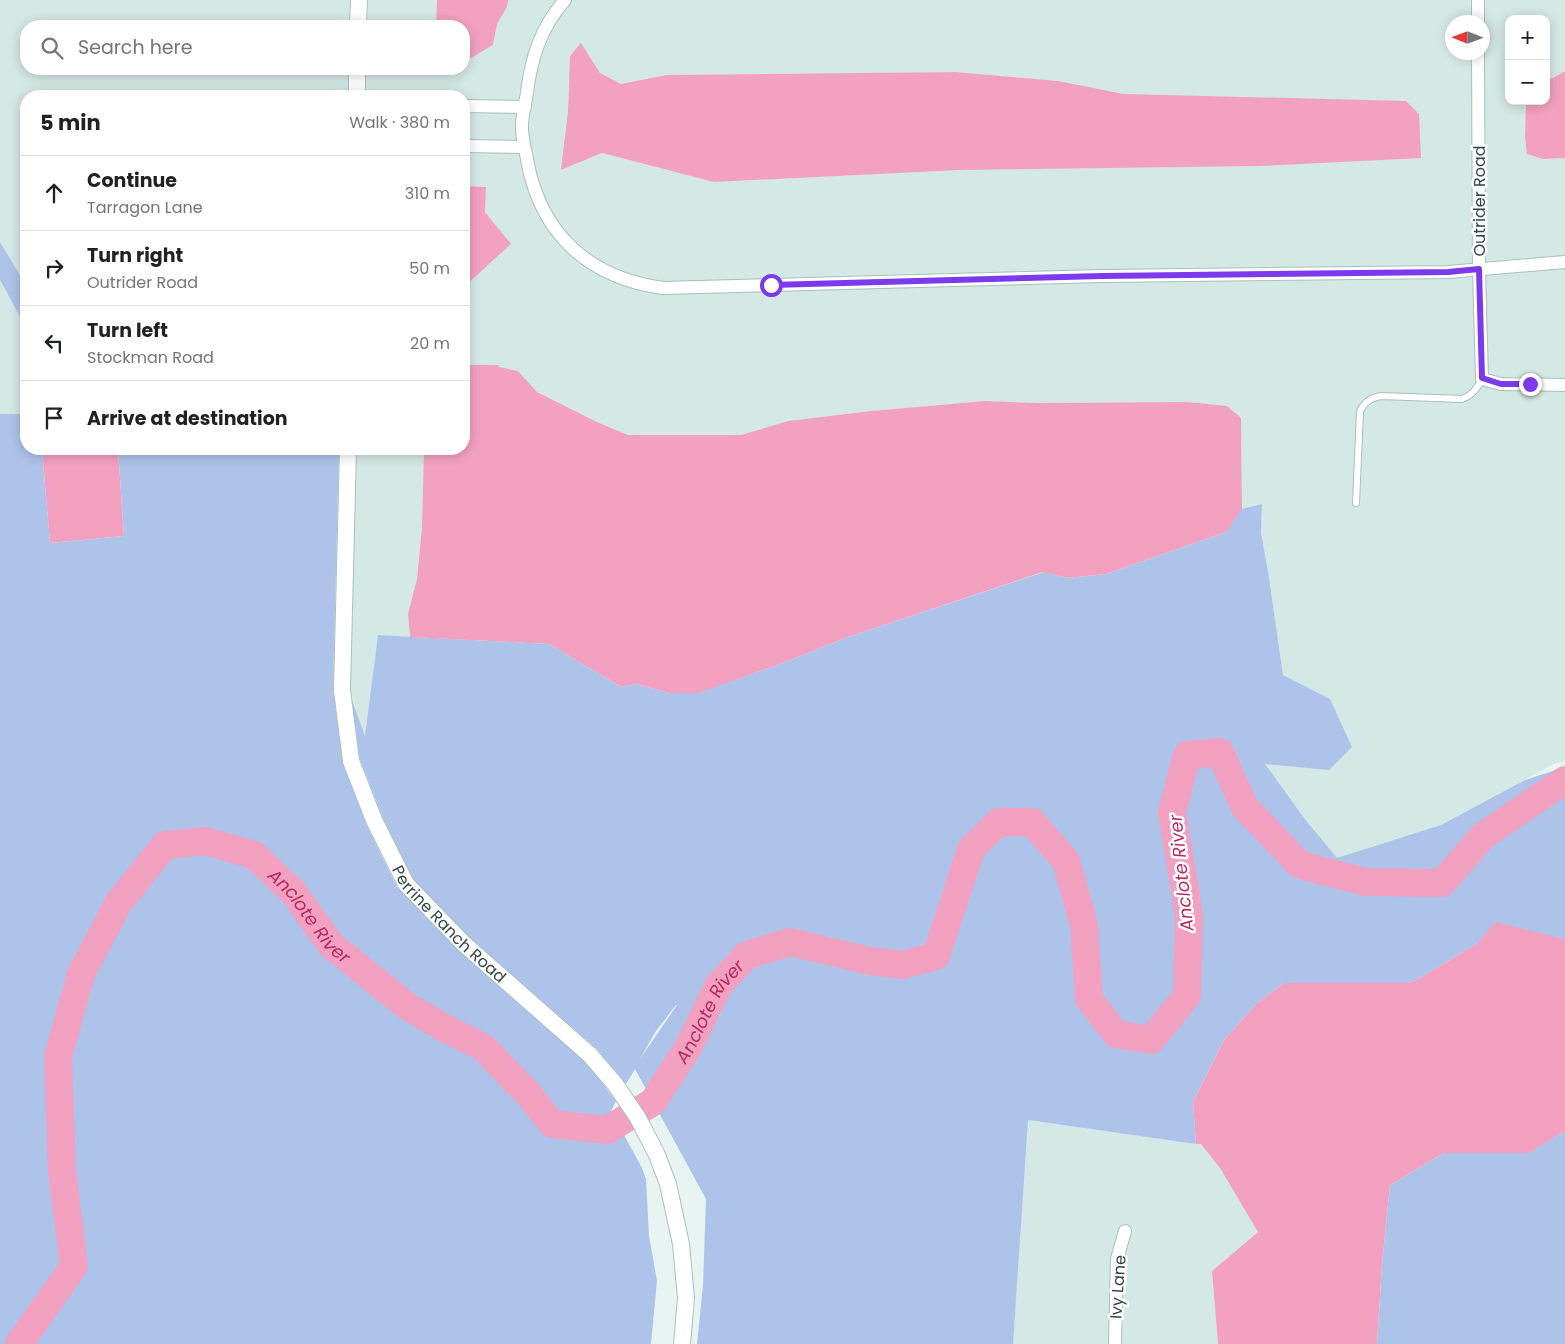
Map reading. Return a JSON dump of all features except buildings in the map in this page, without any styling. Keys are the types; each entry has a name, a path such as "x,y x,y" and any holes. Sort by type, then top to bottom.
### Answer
{"street":[{"path":"358,20 359,0"},
{"path":"565,0 550,18 536,47 528,79 522,124 524,147 531,179 542,208 552,226 569,246 587,261 602,270 632,282 663,288 1102,276 1448,272 1565,262"},
{"path":"1478,0 1478,15"},
{"name":"Outrider Road","path":"1478,60 1479,269 1482,378"},
{"path":"356,90 357,75"},
{"path":"470,106 525,107"},
{"path":"470,146 524,147"},
{"path":"1482,378 1501,384 1565,385"},
{"name":"Perrine Ranch Road","path":"348,455 342,690 352,761 374,820 406,884 464,944 590,1055 615,1084 638,1118 668,1184 681,1244 686,1298 682,1344"},
{"name":"Ivy Lane","path":"1115,1344 1117,1259 1125,1231"}],"lane":[{"path":"1356,503 1360,411 1365,403 1371,398 1381,396 1462,399 1469,397 1476,390 1482,378"}],"shaded area":[{"path":"0,0 350,0 349,20 20,20 20,75 348,75 348,90 20,90 20,275 0,242"},
{"path":"368,0 437,0 436,20 367,20"},
{"path":"437,0 508,0 507,7 497,24 493,45 471,58 470,20 436,20"},
{"path":"508,0 1565,0 1565,71 1550,79 1550,15 1505,15 1505,105 1526,105 1525,137 1543,159 1565,158 1565,761 1553,764 1375,859 1337,859 1260,763 1330,699 1283,675 1261,532 1262,504 1242,509 1241,419 1227,406 1188,402 1040,403 985,401 871,411 788,421 741,435 628,435 537,392 518,371 499,367 498,365 470,365 470,282 511,244 485,212 486,187 470,186 470,90 365,90 366,75 470,75 470,58 493,45 497,24 507,7","holes":["581,44 600,73 621,84 666,75 956,72 1058,81 1124,94 1260,166 960,170 714,182 602,153 562,170 568,111 568,90"]},
{"path":"581,43 600,73 621,84 666,75 956,72 1058,81 1124,94 1406,101 1419,114 1421,158 1260,166 960,170 714,182 602,153 561,170 568,111 570,56"},
{"path":"1565,71 1565,158 1543,159 1527,154 1525,137 1526,105 1550,105 1550,79"},
{"path":"470,186 486,187 485,212 511,244 470,282"},
{"path":"0,242 20,275 20,319 19,315 0,280"},
{"path":"0,280 20,319 20,414 0,414"},
{"path":"470,365 499,365 499,367 518,371 537,392 628,435 741,435 788,421 871,411 985,401 1040,403 1188,402 1227,406 1241,418 1242,509 1226,532 1106,574 1068,578 1043,572 848,637 775,666 698,693 669,693 636,684 621,687 549,644 410,637 408,614 417,579 422,526 424,455 470,455"},
{"path":"0,414 20,414 20,455 43,455 50,543 124,536 118,455 339,455 333,690 343,763 366,824 397,887 458,950 584,1060 616,1101 611,1111 646,1179 649,1236 657,1281 651,1344 0,1344"},
{"path":"43,455 118,455 124,536 50,543"},
{"path":"356,455 424,455 422,526 417,579 408,615 410,637 378,635 365,738 350,690"},
{"path":"1262,504 1261,532 1283,675 1330,699 1352,747 1329,770 1265,764 1304,818 1337,858 1441,825 1525,780 1565,767 1565,939 1478,943 1408,983 1284,983 1256,1004 1224,1040 1193,1102 1196,1144 1028,1120 1013,1344 697,1344 703,1285 706,1199 635,1069 626,1084 597,1049 470,939 413,880 383,818 360,759 351,697 365,736 378,635 549,644 621,687 636,684 669,693 737,679 848,637 1044,572 1068,578 1106,574 1226,532 1241,509","holes":["677,1005 640,1059 656,1031"]},
{"path":"1495,922 1565,939 1565,1131 1529,1153 1444,1153 1390,1185 1382,1264 1377,1344 1218,1344 1212,1271 1258,1232 1220,1168 1201,1144 1196,1144 1193,1102 1224,1040 1256,1004 1284,983 1408,983 1478,943"},
{"path":"1027,1120 1201,1144 1220,1168 1258,1232 1212,1271 1218,1344 1013,1344"},
{"path":"1565,1131 1565,1344 1377,1344 1382,1264 1390,1185 1444,1153 1528,1153"}],"waterway":[{"name":"Anclote River","path":"19,1344 74,1266 62,1171 58,1057 81,974 119,902 165,845 205,841 254,855 293,892 331,945 407,1006 446,1029 483,1047 529,1095 552,1124 607,1130 653,1102 689,1046 718,986 747,955 790,942 870,961 903,965 936,956 971,849 999,822 1032,822 1066,861 1084,925 1089,999 1116,1034 1151,1040 1187,996 1189,915 1172,812 1187,755 1220,752 1244,806 1300,865 1366,882 1442,883 1483,836 1565,780"}],"route":[{"path":"771,285 1102,276 1448,272 1479,269 1482,378 1501,384 1530,384"}]}
